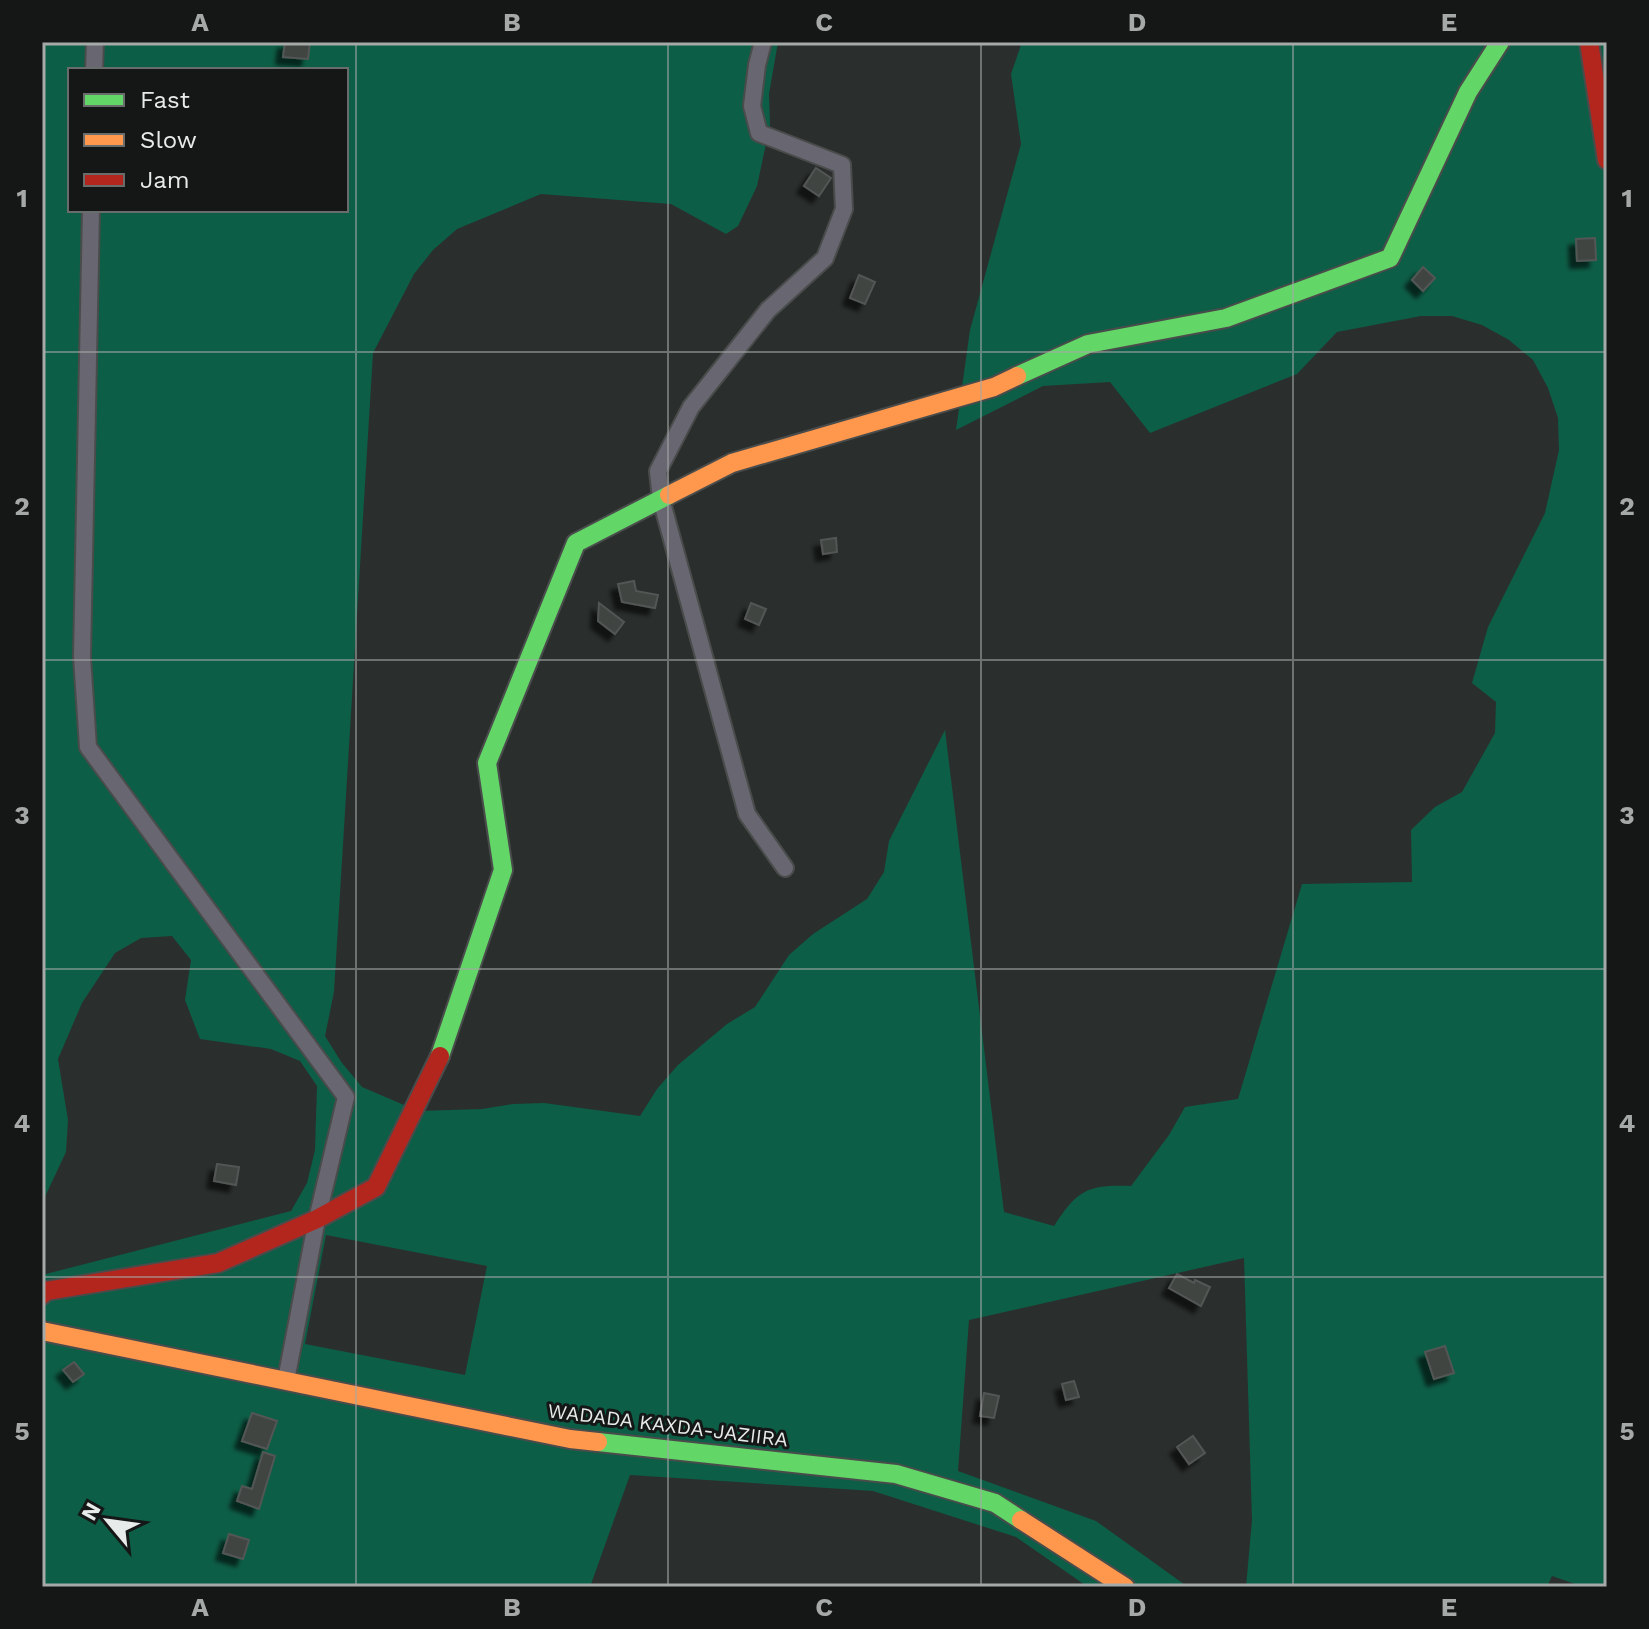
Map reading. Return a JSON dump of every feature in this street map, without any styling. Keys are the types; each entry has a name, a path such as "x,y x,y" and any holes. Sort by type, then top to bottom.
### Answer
{"street":[{"path":"94,68 95,42"},
{"path":"763,42 752,106 759,133 842,165 844,209 825,258 768,310 691,407 658,471 661,499 747,814 785,868"},
{"path":"42,1295 46,1291 218,1263 317,1219 376,1187 446,1045 503,870 487,763 576,543 732,463 994,387 1088,344 1226,318 1390,258 1468,92 1500,42"},
{"path":"1589,42 1607,160"},
{"path":"91,212 82,657 88,747 346,1097 317,1219 286,1380"},
{"name":"WADADA KAXDA-JAZIIRA","path":"42,1331 570,1439 896,1474 995,1503 1125,1587"}],"green space":[{"path":"42,42 778,42 769,94 770,125 757,186 738,226 726,234 671,204 541,194 457,229 433,250 414,274 373,353 334,992 325,1036 362,1087 418,1111 544,1103 640,1116 657,1089 678,1065 727,1024 755,1007 789,955 813,934 867,899 884,872 889,841 945,730 1004,1212 1054,1226 1070,1204 1085,1192 1104,1186 1131,1186 1169,1135 1185,1107 1238,1099 1302,884 1412,882 1411,830 1435,807 1462,792 1495,733 1496,702 1472,683 1488,627 1545,513 1559,450 1558,418 1548,388 1533,360 1509,340 1482,325 1452,316 1421,316 1337,332 1297,374 1150,433 1110,382 1043,386 956,430 970,330 1021,144 1011,74 1022,42 1607,42 1607,1587 1584,1587 1552,1576 1547,1587 1246,1587 1252,1520 1244,1258 969,1320 958,1471 1096,1521 1188,1587 1088,1587 1016,1537 873,1491 630,1475 590,1587 42,1587 42,1275 291,1211 307,1183 315,1150 317,1086 300,1061 271,1049 200,1039 185,1000 191,960 172,936 141,938 115,953 82,1003 58,1059 68,1120 66,1152 42,1203","holes":["326,1235 487,1266 465,1375 305,1344"]}],"building":[{"path":"285,42 310,42 308,59 283,57"},
{"path":"816,168 831,178 819,196 804,186"},
{"path":"1595,238 1596,260 1577,261 1576,239"},
{"path":"1423,267 1435,278 1423,291 1412,280"},
{"path":"859,275 875,282 865,304 850,298"},
{"path":"836,538 837,552 823,554 821,540"},
{"path":"634,581 636,591 658,595 655,608 622,602 618,584"},
{"path":"599,603 624,622 615,634 598,621"},
{"path":"751,603 766,609 759,625 745,619"},
{"path":"217,1164 239,1167 236,1185 214,1181"},
{"path":"1177,1274 1210,1287 1201,1306 1169,1288"},
{"path":"1445,1346 1454,1373 1434,1379 1425,1352"},
{"path":"74,1362 84,1374 73,1382 63,1370"},
{"path":"1074,1381 1079,1397 1066,1400 1062,1384"},
{"path":"984,1393 999,1396 994,1418 980,1416"},
{"path":"252,1413 277,1421 267,1449 242,1441"},
{"path":"1193,1436 1205,1453 1189,1464 1177,1447"},
{"path":"263,1452 275,1456 259,1509 237,1501 242,1486 252,1489"},
{"path":"229,1534 249,1540 243,1559 223,1553"}],"traffic: fast":[{"path":"1017,376 1088,344 1226,318 1390,258 1468,92 1500,42"},
{"path":"440,1056 503,870 487,763 576,543 669,495"},
{"path":"598,1442 896,1474 995,1503 1021,1520"}],"traffic: slow":[{"path":"669,495 732,463 994,387 1017,376"},
{"path":"42,1331 570,1439 598,1442"},
{"path":"1021,1520 1125,1587"}],"traffic: jam":[{"path":"1589,42 1607,160"},
{"path":"42,1295 46,1291 218,1263 317,1219 376,1187 440,1056"}]}
